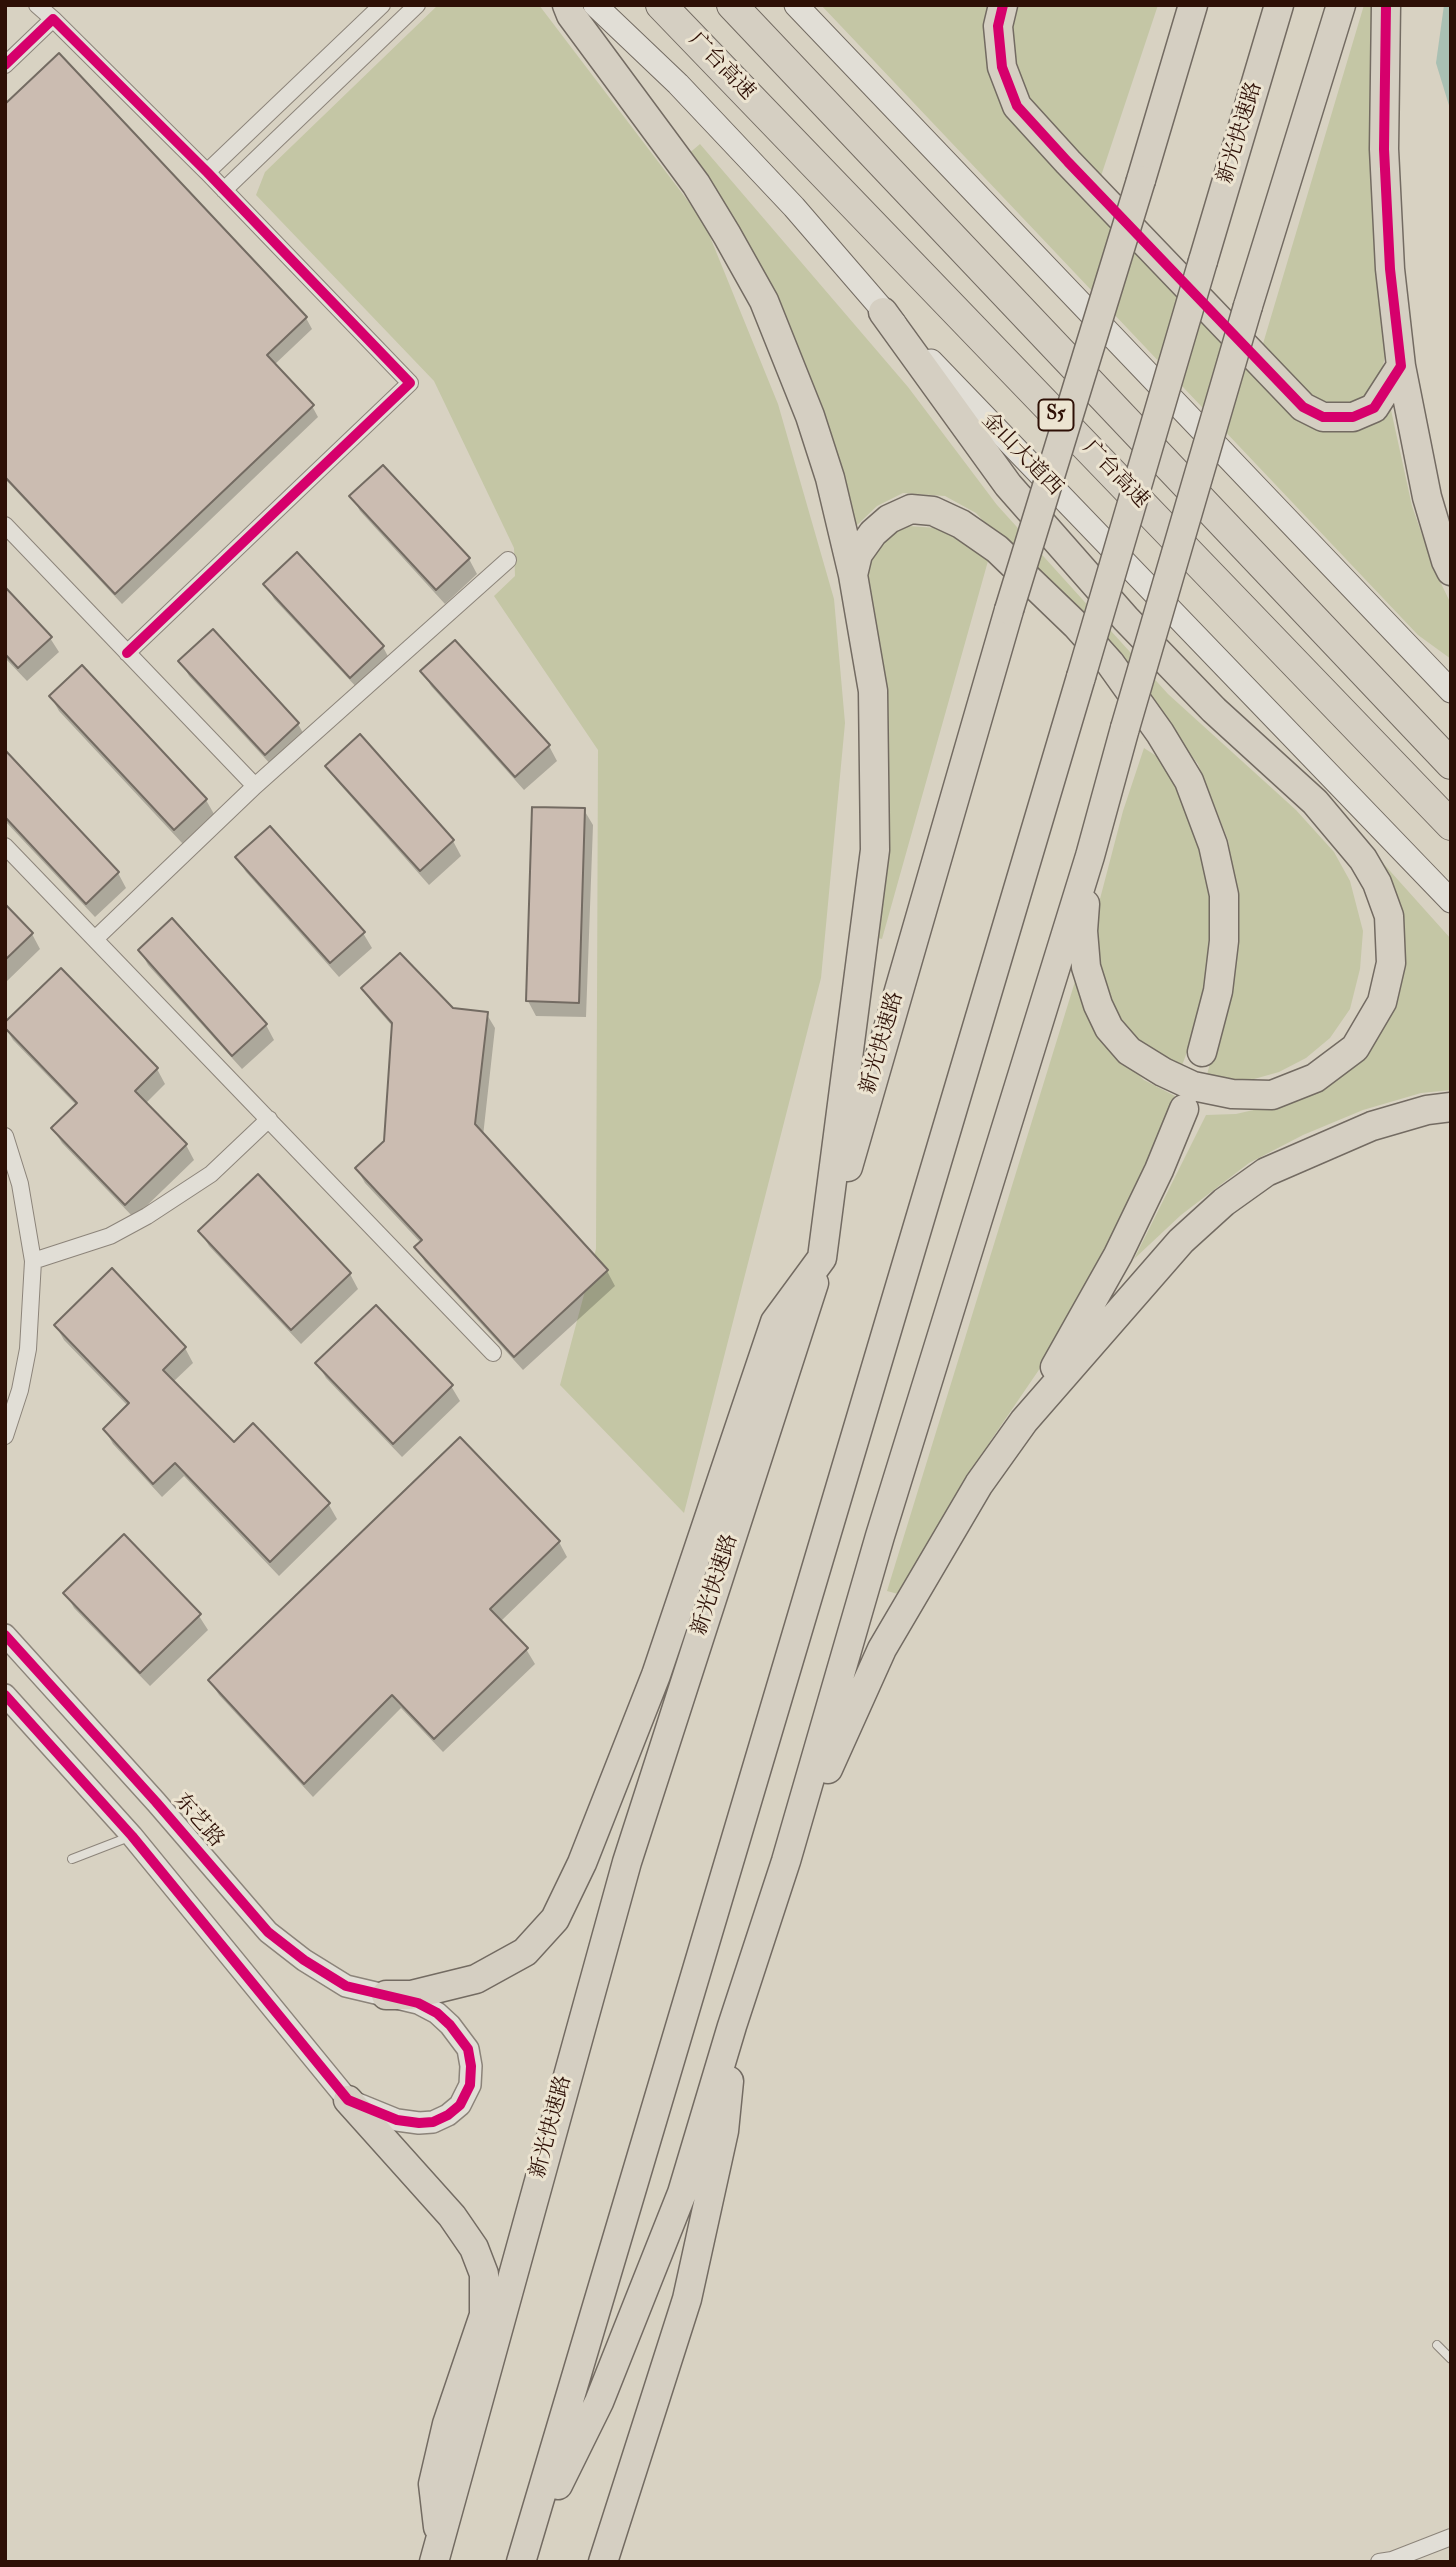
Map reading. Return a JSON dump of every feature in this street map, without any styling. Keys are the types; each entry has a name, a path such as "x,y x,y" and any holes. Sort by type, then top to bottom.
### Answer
{"highway":[{"path":"386,1995 411,1995 476,1979 525,1952 555,1919 582,1863 656,1675 775,1322 822,1258 875,850 873,691 853,575 830,478 810,416 764,301 696,184 571,15 567,5"},
{"name":"广台高速","path":"661,5 1451,825"},
{"name":"S5","path":"732,5 1451,764"},
{"path":"1003,5 998,26 1002,67 1017,106 1303,407 1323,417 1353,417 1374,408 1401,366"},
{"name":"新光快速路","path":"437,2552 627,1862 822,1258 1009,610 1193,5"},
{"name":"新光快速路","path":"522,2559 1279,5"},
{"path":"522,2559 599,2402 682,2193 786,1861 880,1536 1090,856 1248,306 1341,5"},
{"path":"1385,5 1384,149 1390,269 1401,366 1427,497 1451,571"},
{"path":"883,312 1008,485 1044,527 1126,619 1214,710 1315,802 1363,859 1377,883 1388,916 1391,963 1382,1002 1355,1048 1315,1078 1272,1095 1232,1094 1193,1086 1163,1072 1129,1051 1109,1028 1086,967 1083,931 1090,856"},
{"path":"853,575 858,554 873,533 888,519 911,509 933,512 961,524 997,549 1076,625 1110,663 1160,733 1189,781 1213,845 1224,895 1224,941 1218,991 1202,1052"},
{"path":"786,1861 882,1649 979,1484 1024,1421 1181,1241 1224,1202 1266,1172 1372,1126 1427,1110 1451,1107"},
{"path":"1024,1421 1118,1255 1184,1109"},
{"path":"603,2562 687,2299 724,2132 736,2015"},
{"path":"348,2100 452,2216 474,2248 484,2274 484,2315 447,2424 433,2484 437,2552"}],"main road":[{"name":"金山大道西","path":"596,5 678,84 794,207 883,312 1451,901"},
{"path":"796,5 1451,691"}],"street":[{"path":"37,5 207,172 410,383 127,653"},
{"path":"207,172 382,5"},
{"path":"224,190 417,5"},
{"path":"5,65 53,19"},
{"path":"5,525 255,786"},
{"path":"95,939 255,786 508,560"},
{"path":"5,846 493,1353"},
{"path":"33,1261 110,1236 147,1216 211,1174 269,1119"},
{"path":"5,1136 20,1184 33,1261 28,1349 20,1390 5,1436"},
{"name":"东艺路","path":"5,1635 156,1802 268,1932 304,1960 346,1986 418,2003 437,2013 468,2049 470,2085 460,2105 433,2122 397,2120 348,2100"},
{"path":"5,1695 132,1836 348,2100"},
{"path":"1379,2562 1392,2560 1451,2537"}],"lane":[{"path":"72,1859 132,1836"},
{"path":"1437,2345 1451,2359"}],"shaded area":[{"path":"438,5 539,5 704,222 778,404 834,599 845,723 821,978 684,1513 560,1385 596,1249 598,750 494,596 515,576 514,548 434,381 256,195 265,172"},
{"path":"821,5 991,5 987,15 986,47 997,94 1026,134 1309,425 1365,427 1391,410 1412,506 1434,569 1451,604 1451,659 1418,635"},
{"path":"1016,5 1158,5 1099,182 1038,112 1017,79 1009,31"},
{"path":"1364,5 1373,5 1370,142 1385,356 1379,384 1362,401 1341,406 1315,401 1262,347"},
{"path":"1444,5 1451,5 1451,112 1436,63"},
{"path":"700,144 908,387 997,505 1168,694 1296,810 1334,852 1350,881 1363,931 1360,969 1350,1009 1330,1038 1306,1058 1279,1072 1240,1083 1206,1078 1227,1002 1239,938 1236,889 1228,840 1198,764 1161,717 976,513 945,496 903,493 877,506 853,529 687,155"},
{"path":"908,526 937,528 970,543 988,561 882,939 870,936 884,865 889,790 883,675 866,579 869,560 885,535"},
{"path":"1144,748 1161,759 1177,785 1207,866 1212,912 1211,968 1201,1014 1180,1071 1142,1046 1117,1013 1101,974 1095,918 1123,811"},
{"path":"1373,852 1451,939 1451,1090 1421,1093 1363,1110 1303,1135 1249,1163 1181,1215 1134,1259 1206,1115 1236,1114 1262,1108 1328,1078 1382,977"},
{"path":"1077,975 1113,1051 1144,1080 1175,1096 1121,1227 1047,1358 991,1440 898,1594 887,1591"}],"building":[{"path":"59,53 307,317 267,355 314,405 115,594 5,477 5,104"},
{"path":"383,465 470,558 436,590 349,496"},
{"path":"297,552 384,646 350,678 263,584"},
{"path":"5,587 52,637 18,668 5,654"},
{"path":"213,629 299,723 265,755 178,661"},
{"path":"455,640 550,745 515,777 420,671"},
{"path":"82,665 207,799 174,830 49,696"},
{"path":"360,734 454,840 420,871 325,766"},
{"path":"5,750 119,872 86,904 5,817"},
{"path":"532,807 585,808 579,1003 526,1001"},
{"path":"270,826 365,932 330,963 235,857"},
{"path":"5,904 33,933 5,960"},
{"path":"172,918 267,1024 232,1056 138,950"},
{"path":"400,953 453,1008 488,1012 475,1124 608,1270 514,1357 414,1247 422,1240 355,1168 384,1141 392,1023 361,988"},
{"path":"61,968 158,1068 135,1091 187,1144 125,1205 51,1128 77,1103 5,1028 5,1022"},
{"path":"258,1174 351,1273 291,1330 198,1231"},
{"path":"112,1268 186,1347 163,1370 234,1442 253,1423 330,1503 270,1562 175,1463 153,1484 103,1429 129,1403 54,1325"},
{"path":"376,1305 453,1385 393,1444 315,1363"},
{"path":"460,1437 560,1541 490,1609 528,1648 434,1739 392,1695 304,1784 208,1680"},
{"path":"124,1534 201,1614 140,1673 63,1593"}],"cycle path":[{"path":"1003,5 998,26 1002,67 1017,106 1303,407 1323,417 1353,417 1374,408 1401,366 1390,269 1384,149 1386,5"},
{"path":"5,65 53,19 207,172 410,383 127,653"},
{"path":"5,1635 156,1802 268,1932 304,1960 346,1986 418,2003 437,2013 450,2025 468,2049 471,2066 470,2085 460,2105 433,2122 419,2123 397,2120 348,2100 132,1836 5,1695"}]}
